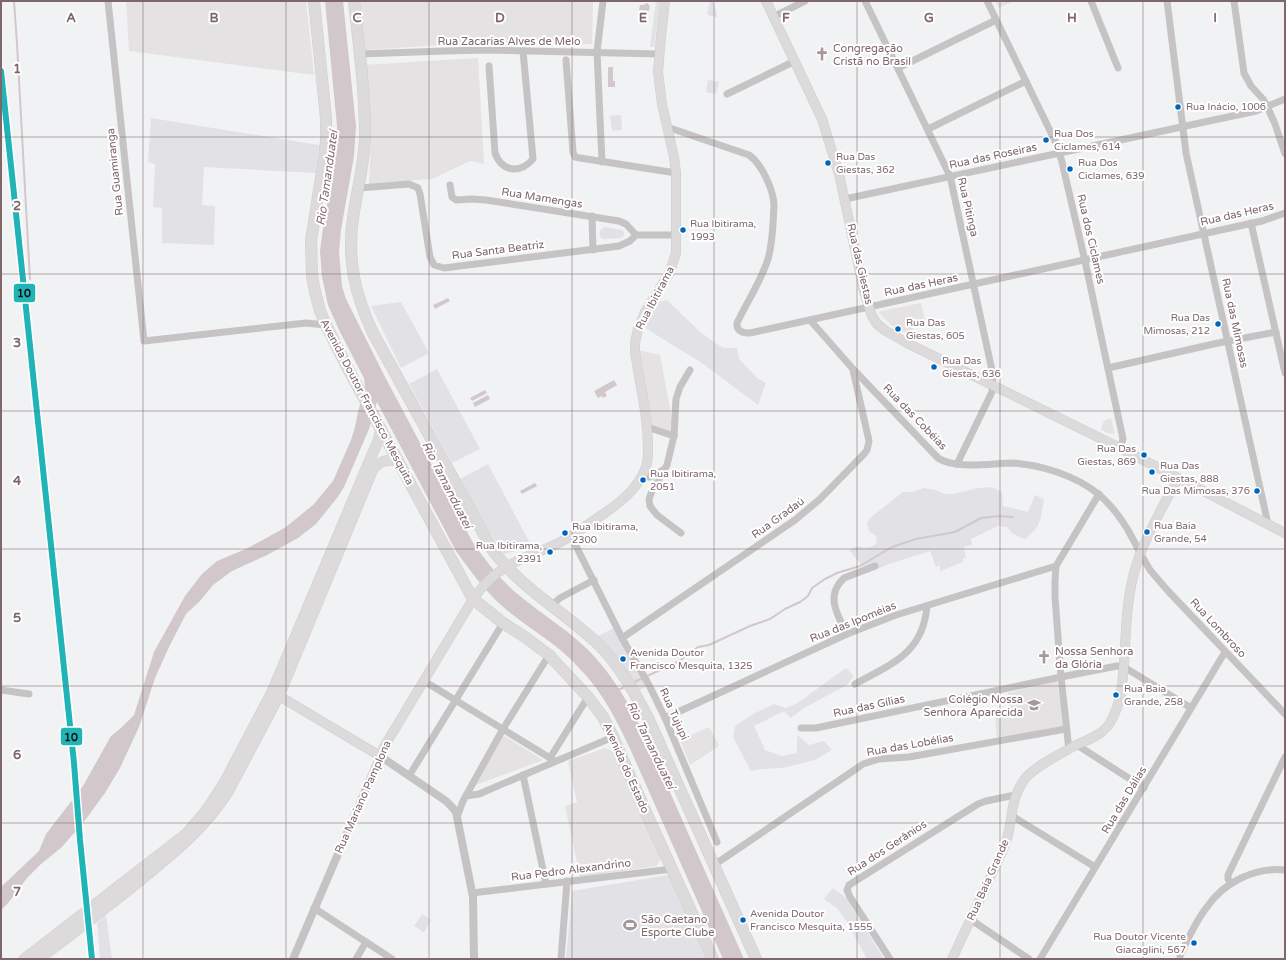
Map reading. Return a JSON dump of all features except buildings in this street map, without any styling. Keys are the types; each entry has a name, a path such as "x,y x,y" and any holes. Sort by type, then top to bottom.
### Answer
{"highway":[{"name":"Avenida Doutor Francisco Mesquita","path":"314,1 326,118 324,153 313,222 311,247 312,276 320,311 347,367 398,461 475,595"},
{"path":"354,1 365,138 364,158 352,228 351,260 354,280 366,317 480,530 503,568 598,643 617,666 635,693 649,720 756,959"},
{"name":"Avenida do Estado","path":"475,595 503,623 525,637 549,656 588,697 603,717 713,959"}],"main road":[{"name":"Rua Ibitirama","path":"503,568 515,561 554,545 571,536 620,502 633,489 647,466 647,427 635,352 635,343 638,329 645,312 665,283 673,265 676,253 676,173 659,86 658,72 665,1"},
{"name":"Rua das Giestas","path":"766,1 822,119 839,174 864,291 872,316 877,324 890,334 1120,448 1285,533"},
{"path":"276,694 378,441 378,424"},
{"path":"39,959 105,909 159,860 207,810 276,694 374,469 381,462 390,460 398,461"},
{"name":"Rua Baía Grande","path":"952,959 1002,852 1008,835 1015,795 1025,778 1034,770 1106,730 1117,710 1122,693 1129,600 1132,582 1141,553 1178,478"},
{"name":"Rua Mariano Pamplona","path":"380,756 475,595 486,582 503,568"},
{"path":"276,694 380,756"},
{"path":"24,959 159,860"}],"street":[{"name":"Rua Guamiranga","path":"108,1 144,341 306,323"},
{"path":"602,162 597,52 603,1"},
{"path":"773,17 805,1"},
{"name":"Rua Pitinga","path":"865,1 950,176 993,375 993,386"},
{"name":"Rua dos Ciclames","path":"987,1 1059,153 1085,260 1123,439 1120,448"},
{"path":"1091,1 1118,68"},
{"name":"Rua das Mimosas","path":"1167,1 1184,126 1186,153 1268,524"},
{"path":"1234,1 1244,73 1251,86 1263,99 1267,106 1285,154"},
{"path":"898,68 996,20"},
{"name":"Rua Zacarias Alves de Melo","path":"359,54 446,51 659,54"},
{"path":"489,66 495,153 498,160 505,167 511,169 521,167 533,159 522,51"},
{"path":"566,60 574,154 577,158 676,173"},
{"path":"727,94 795,61"},
{"path":"928,129 1026,81"},
{"name":"Rua das Roseiras","path":"845,199 1256,111 1285,99"},
{"name":"Rua das Heras","path":"668,127 749,155 756,162 771,189 774,206 768,258 736,326 739,331 744,333 750,333 974,285 1251,223 1285,213"},
{"name":"Rua Santa Beatriz","path":"359,188 409,184 418,188 430,257 434,265 444,268 619,246 630,241 636,235"},
{"name":"Rua Mamengas","path":"450,184 452,197 456,200 486,200 592,216 623,223 636,235"},
{"path":"592,216 593,250"},
{"path":"1251,223 1285,373"},
{"path":"636,235 676,235"},
{"path":"306,323 320,311"},
{"name":"Rua das Cobéias","path":"810,320 853,369 938,458 943,461 958,464 1027,464 1043,468 1087,485 1109,504 1119,517 1141,553"},
{"path":"306,323 326,325"},
{"path":"1108,368 1276,332"},
{"name":"Rua Gradaú","path":"622,638 795,520 820,500 864,454 867,450 869,442 853,369"},
{"path":"681,533 657,515 649,503 652,491 667,466 674,436 676,399 680,387 690,370"},
{"path":"958,464 987,405 993,386"},
{"path":"647,427 674,436"},
{"path":"641,478 656,475 667,466"},
{"path":"1069,750 1061,677 1055,597 1056,566 1099,494"},
{"name":"Rua Tujupi","path":"571,536 622,638 665,718 717,842"},
{"name":"Rua Lombroso","path":"1141,553 1151,571 1225,652 1285,714"},
{"path":"847,634 833,604 835,591 840,581 844,578 875,566"},
{"name":"Rua das Ipoméias","path":"665,718 847,634 896,615 1056,566"},
{"path":"552,606 560,598 594,580"},
{"path":"854,684 900,658 909,650 922,630 927,606"},
{"path":"409,776 503,623"},
{"name":"Rua das Dálias","path":"1040,959 1225,652"},
{"path":"457,818 464,798 503,729 549,656"},
{"name":"Rua das Gílias","path":"801,728 816,728 1061,677 1117,666 1124,667"},
{"path":"1124,667 1191,708"},
{"path":"424,681 553,760"},
{"path":"1,690 28,694"},
{"path":"553,760 588,697"},
{"name":"Rua das Lobélias","path":"714,865 853,770 871,761 909,757 1066,729"},
{"path":"451,806 464,798 479,794 553,760 613,737"},
{"path":"1078,745 1144,788"},
{"path":"380,756 451,806 456,812 472,893 474,910 474,959"},
{"name":"Rua Mariano Pamplona","path":"292,959 380,756"},
{"path":"1231,884 1228,879 1228,875 1285,757"},
{"path":"523,775 546,884"},
{"name":"Rua dos Gerânios","path":"890,959 850,897 847,890 849,885 978,804 1015,795"},
{"path":"1012,816 1095,867"},
{"name":"Rua Pedro Alexandrino","path":"472,893 672,869"},
{"path":"1177,958 1206,907 1215,896 1240,878 1256,872 1285,870"},
{"path":"561,959 567,881"},
{"path":"314,908 392,959"},
{"path":"970,919 1029,959"},
{"path":"356,959 366,942"}],"shaded area":[{"path":"126,1 306,1 314,75 129,51"},
{"name":"Rio Tamanduateí","path":"325,1 343,1 356,126 354,156 341,230 339,252 342,286 346,299 383,373 472,541 506,584 567,631 593,655 602,665 625,698 649,745 744,959 723,959 632,753 603,698 588,677 563,652 500,604 474,575 456,551 377,402 369,429 344,487 316,524 298,538 267,555 232,571 213,585 200,601 186,614 155,678 139,727 120,768 105,793 86,819 62,847 27,878 1,910 1,887 39,851 46,834 83,786 111,736 134,715 154,652 185,596 202,574 217,561 248,548 286,527 313,505 333,481 351,440 365,387 364,378 328,305 322,277 320,251 336,153 337,126"},
{"path":"360,1 593,1 592,44 440,45 365,50"},
{"path":"656,1 660,1 654,47 650,47"},
{"path":"710,1 713,1 717,17 707,15"},
{"path":"995,1 1014,1 999,8"},
{"path":"647,3 650,6 649,11 639,10 640,5"},
{"path":"478,58 484,164 470,161 432,179 369,184 371,138 363,65"},
{"path":"608,67 613,67 613,81 615,81 615,87 608,87"},
{"path":"708,80 719,82 716,94 706,92"},
{"path":"621,115 622,130 612,131 610,116"},
{"path":"151,118 319,145 316,173 204,167 202,205 215,206 214,245 162,243 162,208 153,207 155,164 148,162"},
{"path":"605,227 622,230 624,232 624,236 621,238 602,239 600,232 601,229"},
{"path":"448,298 450,301 435,309 433,305"},
{"path":"667,300 700,332 723,348 737,348 739,359 758,379 766,383 758,405 702,363 645,328 658,302"},
{"path":"401,302 429,353 401,368 371,306"},
{"path":"921,303 925,321 918,320 910,335 892,326 879,313 881,311"},
{"path":"638,350 660,355 672,419 672,433 649,433"},
{"path":"437,369 480,449 452,463 409,384"},
{"path":"614,380 617,385 605,392 607,396 598,398 594,391"},
{"path":"485,390 487,393 472,401 470,398"},
{"path":"488,395 490,399 475,407 473,403"},
{"path":"1111,418 1115,434 1107,433 1101,429 1104,421"},
{"path":"488,464 532,547 504,554 460,479"},
{"path":"535,483 537,486 522,494 520,491"},
{"path":"992,487 1002,492 1003,506 1028,512 1035,495 1044,499 1040,521 1035,530 1025,539 1013,534 1007,527 998,526 971,539 972,545 964,547 966,558 963,558 963,562 940,571 940,565 936,567 930,551 889,564 868,573 849,550 857,546 865,548 870,547 877,543 876,536 869,531 867,523 870,518 903,492 913,492 924,488 936,490 944,494 954,494 978,488"},
{"path":"617,626 649,685 635,693 593,639"},
{"path":"846,668 854,676 847,685 804,708 791,718 784,711 754,726 765,750 782,756 797,753 797,735 809,745 824,741 832,750 815,760 782,768 751,771 733,737 735,726 753,714 774,704 786,708 796,704"},
{"name":"Colégio Nossa Senhora Aparecida","path":"1057,681 1063,726 997,738 995,718 1010,716 1008,693"},
{"path":"709,727 719,746 690,765 680,740"},
{"path":"503,735 543,760 473,786"},
{"path":"605,748 616,753 661,858 657,866 580,877 565,806 577,802 568,761"},
{"name":"São Caetano Esporte Clube","path":"668,875 707,959 566,959 572,891"},
{"path":"833,888 846,898 884,959 867,959 847,922 837,908 824,899"},
{"path":"422,914 431,920 424,932 414,926"},
{"path":"106,915 112,959 100,959 97,923"}],"waterway":[{"path":"14,1 30,279"},
{"path":"647,676 678,662 698,647 709,645 750,626 770,619 785,609 800,602 808,596 812,588 825,579 837,573 860,566 892,547 916,539 955,532 981,518 998,516 1013,517"},
{"path":"632,683 643,678"},
{"path":"618,690 627,686"}],"transit line":[{"name":"10","path":"1,71 74,763 92,959"}],"place":[{"name":"Congregação Cristã no Brasil","path":"822,54"},
{"name":"Rua Inácio, 1006","path":"1178,107"},
{"name":"Rua Dos Ciclames, 614","path":"1046,140"},
{"name":"Rua Das Giestas, 362","path":"828,163"},
{"name":"Rua Dos Ciclames, 639","path":"1070,169"},
{"name":"Rua Ibitirama, 1993","path":"683,230"},
{"name":"Rua Das Mimosas, 212","path":"1218,324"},
{"name":"Rua Das Giestas, 605","path":"898,329"},
{"name":"Rua Das Giestas, 636","path":"934,367"},
{"name":"Rua Das Giestas, 869","path":"1144,455"},
{"name":"Rua Das Giestas, 888","path":"1152,472"},
{"name":"Rua Ibitirama, 2051","path":"643,480"},
{"name":"Rua Das Mimosas, 376","path":"1257,491"},
{"name":"Rua Baia Grande, 54","path":"1147,532"},
{"name":"Rua Ibitirama, 2300","path":"565,533"},
{"name":"Rua Ibitirama, 2391","path":"550,552"},
{"name":"Nossa Senhora da Glória","path":"1044,657"},
{"name":"Avenida Doutor Francisco Mesquita, 1325","path":"623,659"},
{"name":"Rua Baia Grande, 258","path":"1116,695"},
{"name":"Colégio Nossa Senhora Aparecida","path":"1034,705"},
{"name":"Avenida Doutor Francisco Mesquita, 1555","path":"743,920"},
{"name":"São Caetano Esporte Clube","path":"630,925"},
{"name":"Rua Doutor Vicente Giacaglini, 567","path":"1194,943"}]}
